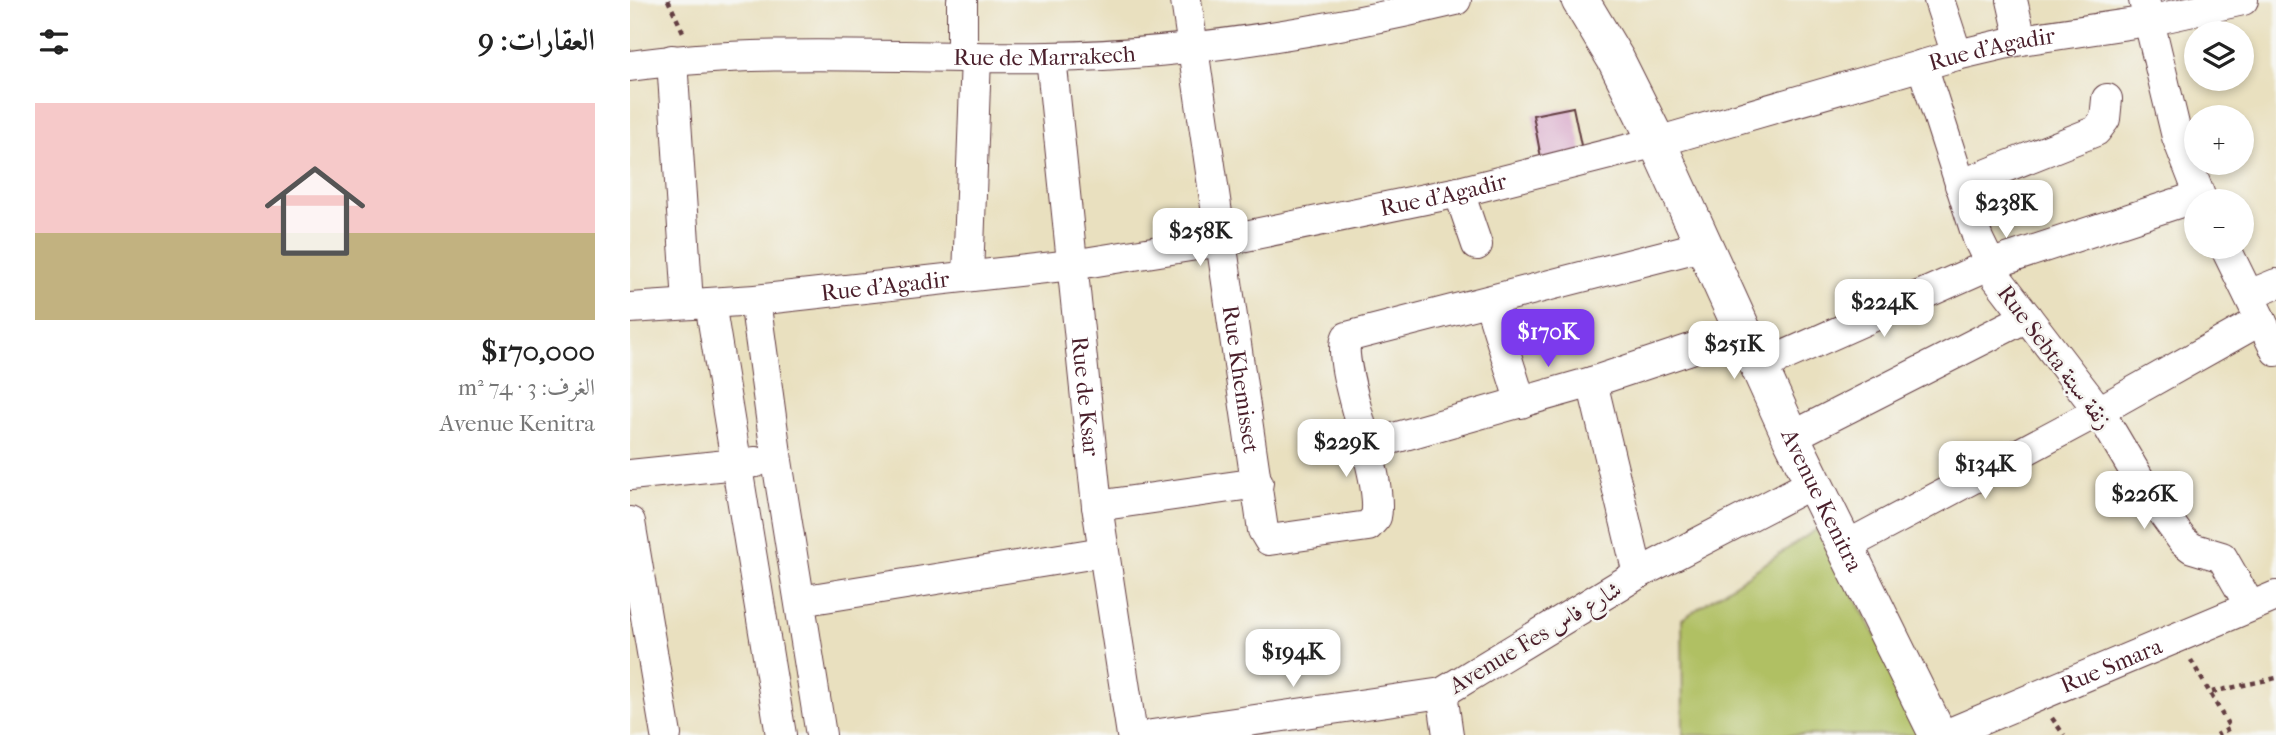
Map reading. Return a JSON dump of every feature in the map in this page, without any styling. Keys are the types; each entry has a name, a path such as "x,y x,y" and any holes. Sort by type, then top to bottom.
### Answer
{"street":[{"path":"962,0 969,57 968,276"},
{"name":"Rue Khemisset","path":"1185,0 1264,535 1269,540 1278,540 1374,523 1377,512 1366,446"},
{"name":"Rue de Marrakech","path":"630,66 684,59 1051,57 1192,46 1315,31 1456,0"},
{"name":"Avenue Kenitra","path":"1580,0 1616,60 1657,142 1791,437 1938,735"},
{"path":"1939,0 1957,55"},
{"path":"2011,0 2021,40"},
{"name":"Rue d'Agadir","path":"630,308 755,300 1072,265 1222,241 1459,192 1657,142 1957,55 2146,10 2242,0"},
{"path":"2146,10 2177,138 2197,189"},
{"name":"Rue de Ksar","path":"1051,57 1097,506 1132,735"},
{"path":"684,59 699,303 736,464 781,735"},
{"name":"Rue Sebta زنقة سبتة","path":"1922,65 1989,265 2099,411 2145,489 2183,541 2226,562 2263,601"},
{"path":"1960,185 2096,131 2105,119 2107,99"},
{"path":"1459,192 1477,245"},
{"path":"1759,367 1989,265 2184,203"},
{"path":"1706,245 1347,337 1345,356 1366,446 1592,382 1742,332"},
{"path":"2231,259 2276,351"},
{"path":"1846,546 2099,411 2255,308 2276,284"},
{"path":"755,300 777,461 821,735"},
{"path":"1489,301 1521,403"},
{"path":"1791,437 2027,317"},
{"path":"1592,382 1638,575"},
{"path":"630,475 777,461"},
{"path":"1097,506 1258,483"},
{"name":"Avenue Fes شارع فاس","path":"1162,734 1442,693 1638,575 1813,483"},
{"path":"630,522 666,735"},
{"path":"800,601 1103,552"},
{"name":"Rue Smara","path":"1945,735 2263,601"},
{"path":"1442,693 1448,735"}],"path":[{"path":"668,0 684,59"},
{"path":"2177,639 2212,692 2230,728 2217,735"},
{"path":"2212,692 2276,678"}],"green space":[{"path":"1817,529 1930,735 1683,735 1682,619"}],"building":[{"path":"1573,107 1583,155 1542,163 1533,115"}]}
